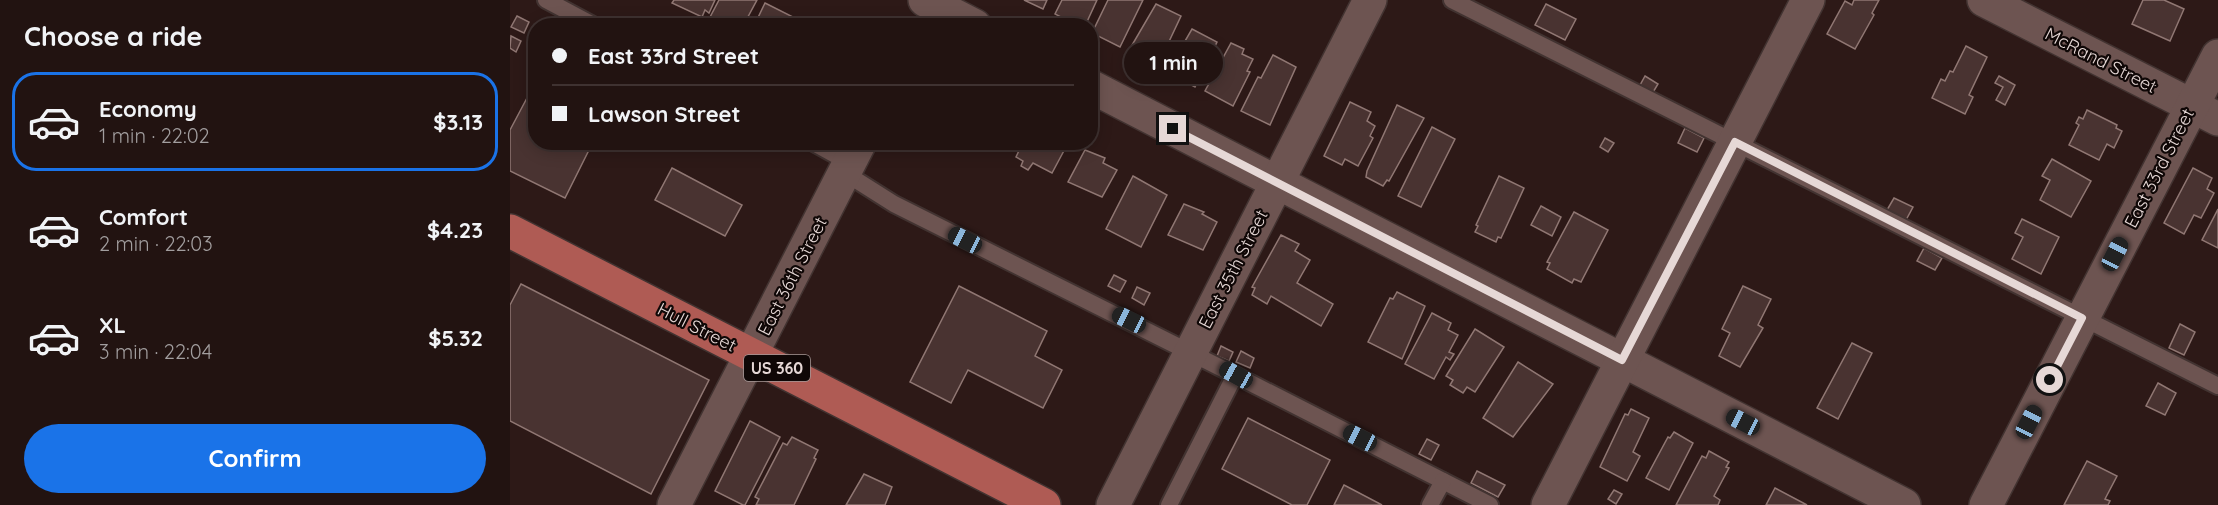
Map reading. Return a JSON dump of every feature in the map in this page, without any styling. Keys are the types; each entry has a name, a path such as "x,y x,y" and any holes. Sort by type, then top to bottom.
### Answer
{"main road":[{"name":"Hull Street","path":"510,231 1044,505"}],"street":[{"name":"East 35th Street","path":"1113,505 1370,0"},
{"path":"1548,505 1808,0"},
{"name":"McRand Street","path":"1984,0 2205,113"},
{"path":"928,7 955,18"},
{"name":"East 33rd Street","path":"1986,505 2082,318 2205,113 2218,56"},
{"path":"1098,90 1904,505"},
{"name":"East 36th Street","path":"674,505 852,159"}],"lane":[{"path":"546,0 580,18"},
{"path":"1452,0 2218,386"},
{"path":"831,150 852,159 914,214 1191,350 1487,504"},
{"path":"1172,504 1236,375"},
{"path":"1430,505 1443,481"}],"building":[{"path":"674,0 715,0 709,13 705,10 702,17 672,3"},
{"path":"719,0 757,0 747,18 710,18"},
{"path":"1024,0 1047,0 1043,9"},
{"path":"1062,0 1097,0 1089,18 1063,18 1055,14"},
{"path":"1108,0 1143,0 1120,47 1098,36 1098,21"},
{"path":"1854,0 1879,0 1872,13 1874,15 1855,49 1827,34 1845,1 1852,5"},
{"path":"2143,0 2164,0 2184,9 2170,41 2132,24"},
{"path":"765,3 795,18 758,18"},
{"path":"1156,4 1181,16 1157,67 1128,52"},
{"path":"1546,4 1576,19 1565,40 1535,25"},
{"path":"517,16 528,22 524,33 511,27"},
{"path":"1192,29 1217,42 1195,87 1167,72"},
{"path":"511,36 521,41 516,52 510,48"},
{"path":"1231,43 1244,49 1242,54 1253,59 1247,71 1250,72 1233,106 1205,91"},
{"path":"1966,46 1987,57 1969,95 1973,97 1965,114 1932,98 1941,79 1945,81 1950,71 1953,72"},
{"path":"1273,55 1296,67 1270,125 1241,111 1258,77 1261,78"},
{"path":"1645,76 1658,84 1652,94 1639,87"},
{"path":"1999,76 2015,85 2005,105 1996,100 2003,87 1995,83"},
{"path":"528,96 528,150 589,150 565,198 510,171 510,130"},
{"path":"1350,102 1371,112 1367,121 1375,126 1370,136 1373,138 1358,166 1345,159 1342,165 1324,156"},
{"path":"1397,105 1424,118 1389,181 1387,180 1383,186 1366,177 1367,171"},
{"path":"2087,110 2117,125 2116,128 2122,131 2114,148 2107,144 2099,160 2069,145 2079,125 2076,123 2079,117 2083,119"},
{"path":"1432,127 1455,139 1421,207 1398,196"},
{"path":"1685,128 1704,138 1697,152 1678,143"},
{"path":"1605,138 1614,143 1608,152 1600,147"},
{"path":"1019,150 1064,150 1052,173 1033,163 1028,170 1021,166 1023,161 1016,157"},
{"path":"1085,150 1105,158 1103,163 1117,170 1102,197 1068,182"},
{"path":"2052,159 2091,181 2071,217 2040,200 2050,180 2042,176"},
{"path":"672,168 742,205 725,236 655,200"},
{"path":"2193,168 2212,178 2207,189 2214,193 2201,218 2194,215 2184,234 2164,223"},
{"path":"1133,176 1167,195 1141,247 1106,229"},
{"path":"1499,176 1524,188 1501,238 1498,237 1496,242 1475,232 1478,226 1476,225"},
{"path":"1894,198 1913,207 1906,220 1887,210"},
{"path":"1184,204 1204,212 1202,214 1217,222 1203,250 1168,235"},
{"path":"1541,206 1561,217 1552,236 1531,225"},
{"path":"2218,209 2218,248 2202,240"},
{"path":"1574,212 1608,230 1581,282 1574,279 1572,283 1547,269 1550,263 1547,262"},
{"path":"2022,219 2059,237 2041,274 2012,259 2023,237 2015,233"},
{"path":"1281,235 1299,244 1295,251 1310,260 1297,283 1333,304 1321,326 1271,296 1267,304 1252,295 1255,288 1252,287"},
{"path":"1924,248 1942,258 1935,270 1917,261"},
{"path":"1114,275 1126,281 1120,292 1108,286"},
{"path":"521,284 709,380 651,494 510,421 510,305"},
{"path":"959,286 1047,331 1035,356 1062,370 1043,408 968,370 951,403 910,382"},
{"path":"1743,286 1771,299 1758,325 1763,328 1740,367 1719,356 1730,333 1722,329"},
{"path":"1137,287 1150,293 1144,305 1132,298"},
{"path":"1397,292 1425,306 1402,359 1368,342 1390,298 1393,299"},
{"path":"1432,313 1451,323 1448,330 1458,335 1449,352 1454,354 1450,360 1446,357 1434,379 1405,364"},
{"path":"2180,324 2195,332 2184,355 2169,348"},
{"path":"1475,329 1504,347 1475,392 1467,387 1463,393 1450,385 1453,380 1446,376"},
{"path":"1852,343 1872,353 1838,419 1817,408"},
{"path":"1221,346 1233,352 1229,361 1217,356"},
{"path":"1241,351 1254,358 1250,368 1236,362"},
{"path":"1518,362 1553,384 1513,437 1483,418"},
{"path":"2158,383 2176,393 2165,415 2146,406"},
{"path":"1631,409 1649,418 1633,452 1640,456 1627,481 1600,467 1625,414 1628,415"},
{"path":"1248,418 1330,460 1307,505 1292,505 1222,469"},
{"path":"750,421 780,437 743,505 715,491"},
{"path":"1674,432 1693,443 1669,490 1646,478 1668,437 1670,438"},
{"path":"792,437 818,450 794,505 756,505 759,499 755,497 783,443 787,445"},
{"path":"1427,439 1439,445 1431,460 1419,454"},
{"path":"1709,451 1729,462 1726,467 1729,468 1714,496 1720,500 1718,505 1676,505 1702,456 1706,458"},
{"path":"2087,461 2117,476 2105,499 2110,501 2108,505 2064,505"},
{"path":"1477,471 1505,485 1498,497 1471,483"},
{"path":"864,474 892,487 885,505 846,505"},
{"path":"1344,485 1382,505 1334,505"},
{"path":"1775,488 1807,505 1766,505"},
{"path":"1614,490 1622,494 1616,504 1608,499"}],"route":[{"path":"1173,129 1622,360 1735,142 2082,318 2050,380"}]}
